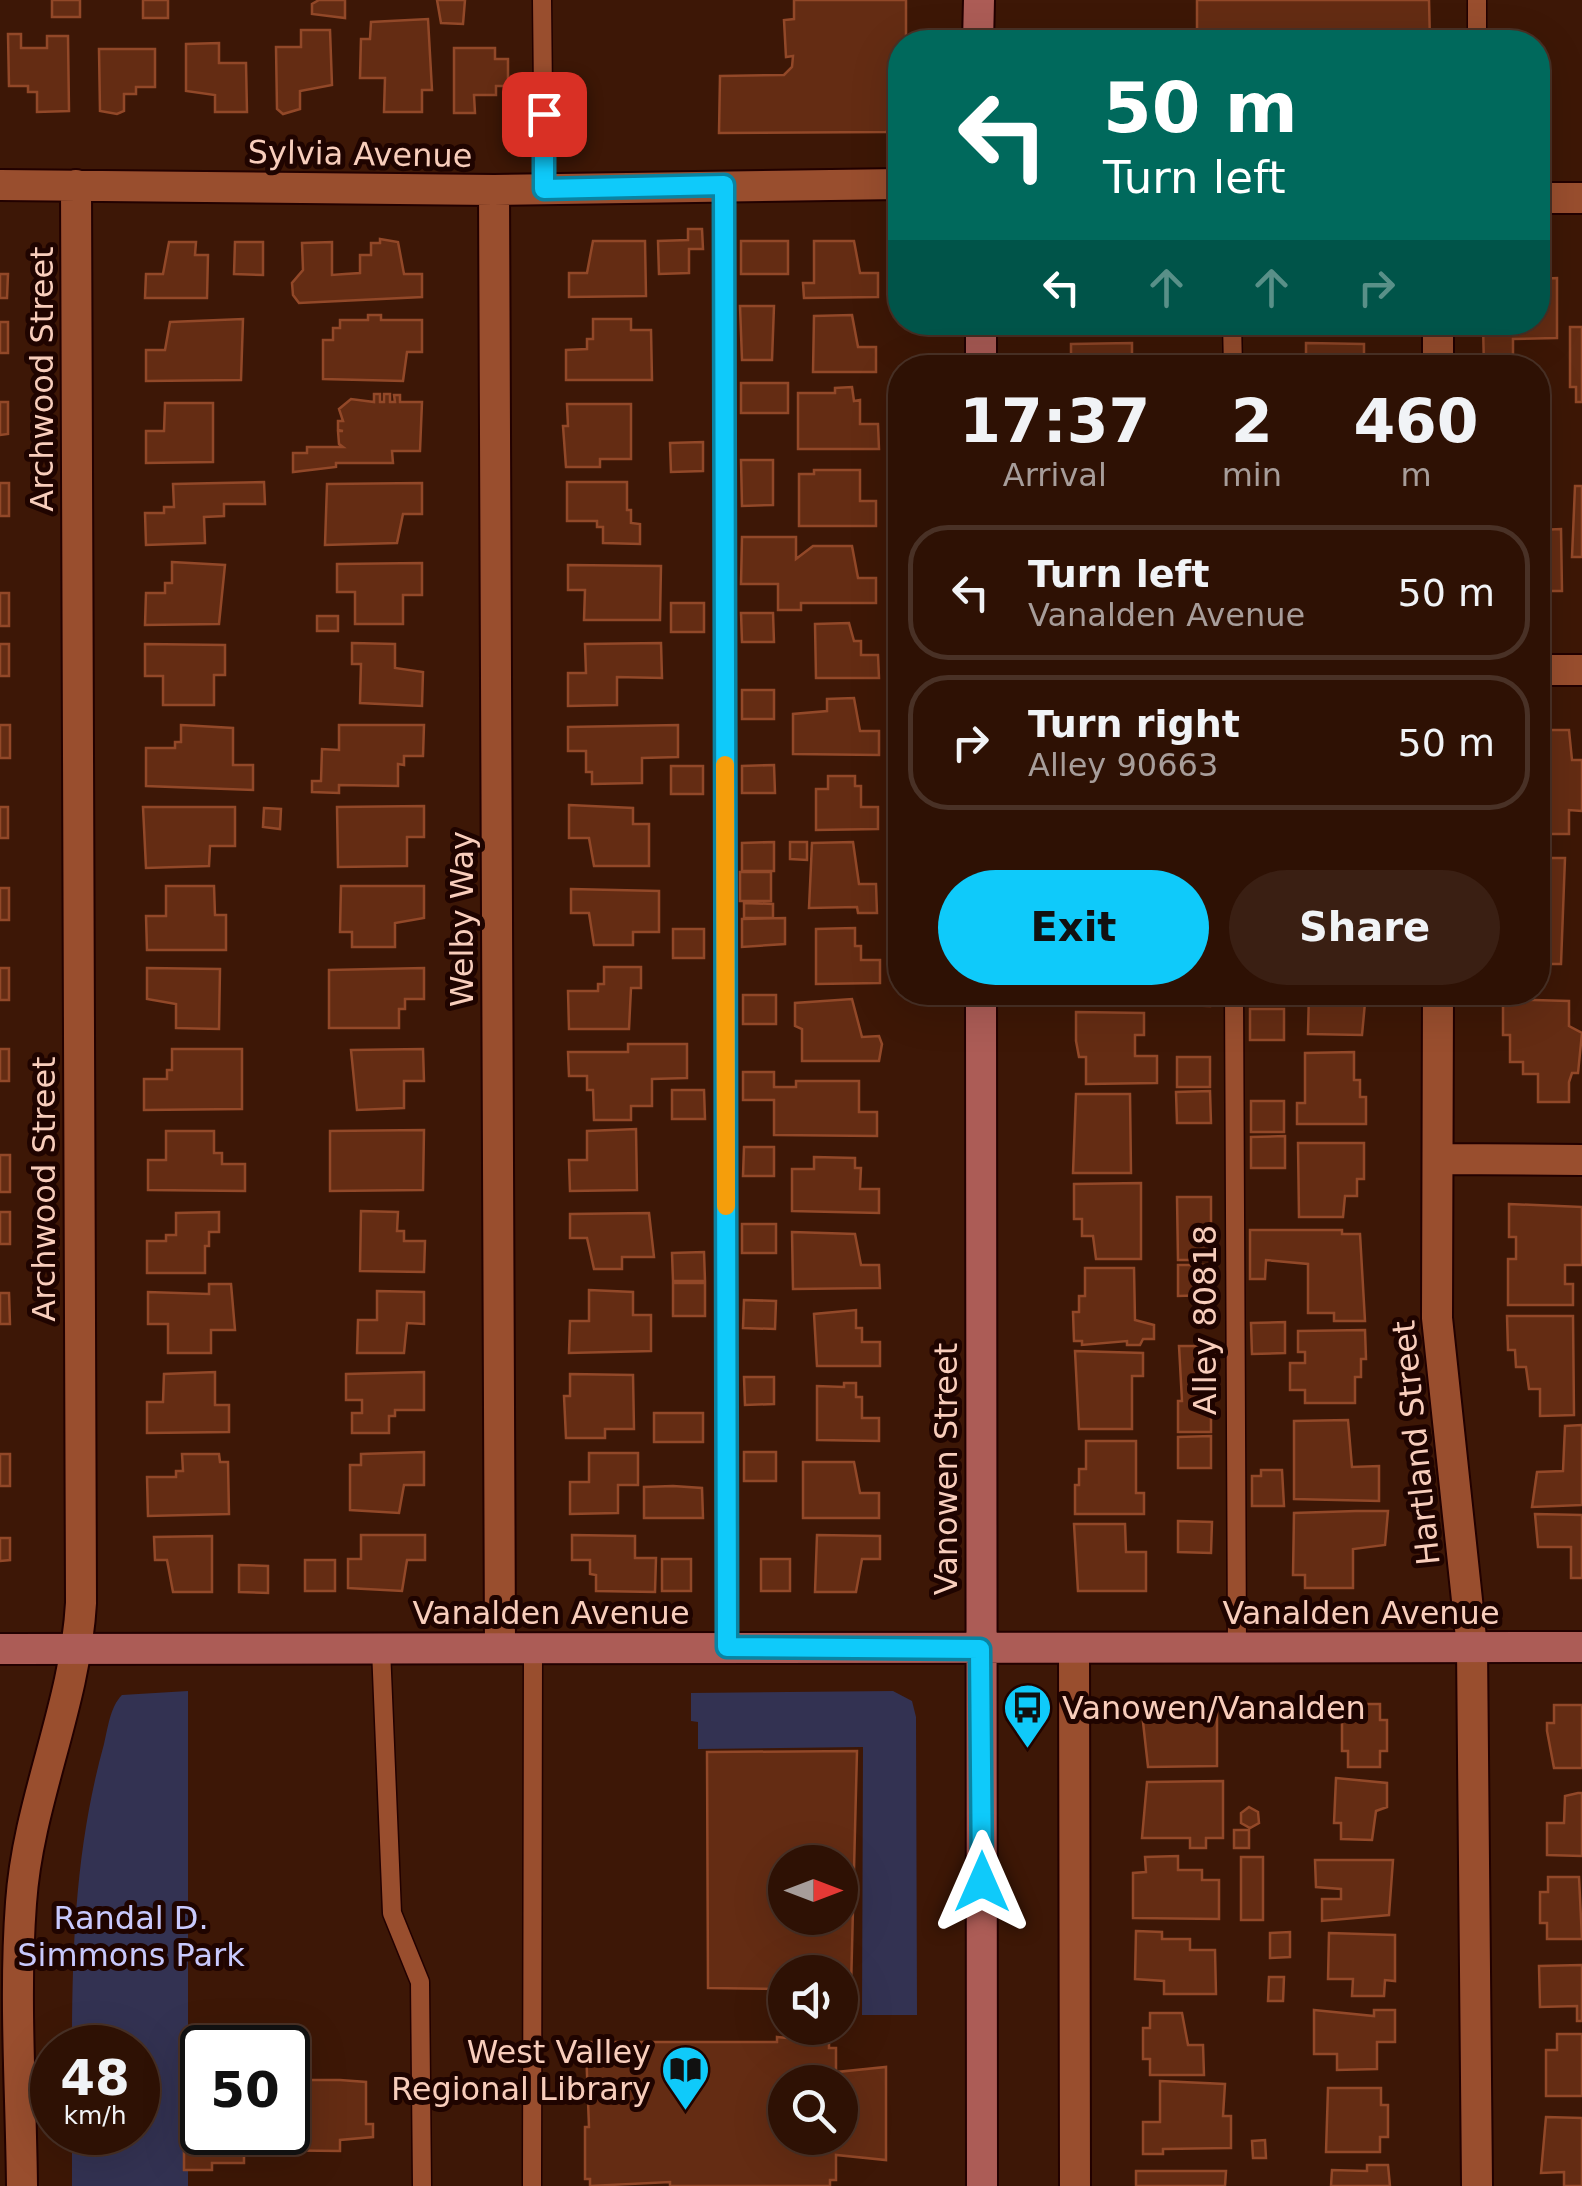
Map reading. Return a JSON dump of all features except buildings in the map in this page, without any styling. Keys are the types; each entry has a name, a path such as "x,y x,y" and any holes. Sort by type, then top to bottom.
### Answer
{"street":[{"path":"978,30 979,0"},
{"name":"Sylvia Avenue","path":"0,186 494,190 888,184"},
{"name":"Archwood Street","path":"22,2186 20,1903 28,1850 78,1649 76,185"},
{"name":"Welby Way","path":"494,190 500,1648"},
{"path":"1550,198 1582,198"},
{"path":"1550,670 1582,670"},
{"name":"Vanowen Street","path":"980,1005 982,2186"},
{"name":"Hartland Street","path":"1438,1005 1442,1397 1472,1647 1477,2186"},
{"path":"1438,1159 1582,1160"},
{"name":"Vanalden Avenue","path":"0,1649 1582,1647"},
{"path":"1074,1649 1074,2186"}],"lane":[{"path":"542,0 544,189"},
{"path":"1477,0 1477,30"},
{"path":"724,185 727,1647"},
{"name":"Alley 80818","path":"1234,1005 1236,1648"},
{"path":"532,2186 533,1648"},
{"path":"381,1649 392,1913 420,1982 422,2186"}],"green space":[{"name":"Randal D. Simmons Park","path":"188,1691 188,2025 180,2025 180,2155 188,2155 188,2186 72,2186 72,2155 160,2155 160,2025 72,2025 77,1895 87,1819 110,1718 122,1695"},
{"path":"893,1691 912,1701 916,1717 917,2015 862,2015 863,1747 698,1749 698,1722 691,1721 691,1693"}],"slow traffic":[{"path":"725,765 726,1206"}],"place":[{"name":"Vanowen/Vanalden","path":"1027,1750"},
{"name":"West Valley Regional Library","path":"686,2112"}],"route":[{"path":"544,114 544,189 724,185 727,1647 980,1649 982,1882"}]}
